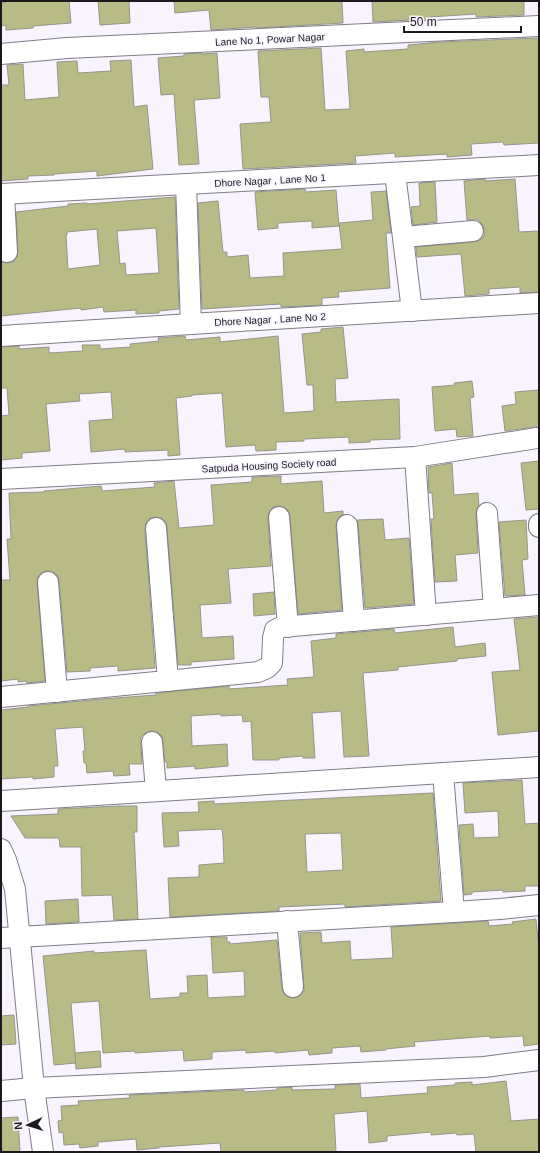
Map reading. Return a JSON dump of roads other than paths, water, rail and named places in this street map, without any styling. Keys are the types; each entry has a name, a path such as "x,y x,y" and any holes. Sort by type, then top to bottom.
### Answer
{"street":[{"name":"Lane No 1, Powar Nagar","path":"1,54 67,48 539,26"},
{"name":"Dhore Nagar , Lane No 1","path":"2,194 539,165"},
{"path":"395,173 412,311"},
{"path":"186,184 192,324"},
{"path":"2,194 7,252"},
{"path":"403,237 473,231"},
{"name":"Dhore Nagar , Lane No 2","path":"1,336 539,303"},
{"name":"Satpuda Housing Society road","path":"1,479 415,457 537,438"},
{"path":"415,457 426,615"},
{"path":"487,513 494,609"},
{"path":"279,516 288,626"},
{"path":"347,525 354,621"},
{"path":"156,528 168,681"},
{"path":"48,582 57,692"},
{"path":"1,697 258,672 267,668 272,663 273,638 276,630 281,627 539,605"},
{"path":"152,742 156,791"},
{"path":"1,801 539,767"},
{"path":"443,773 454,912"},
{"path":"1,849 15,890 10,937 43,1152"},
{"path":"10,937 454,912 539,905"},
{"path":"288,921 293,987"},
{"path":"1,1091 34,1088 484,1067 539,1060"}]}
